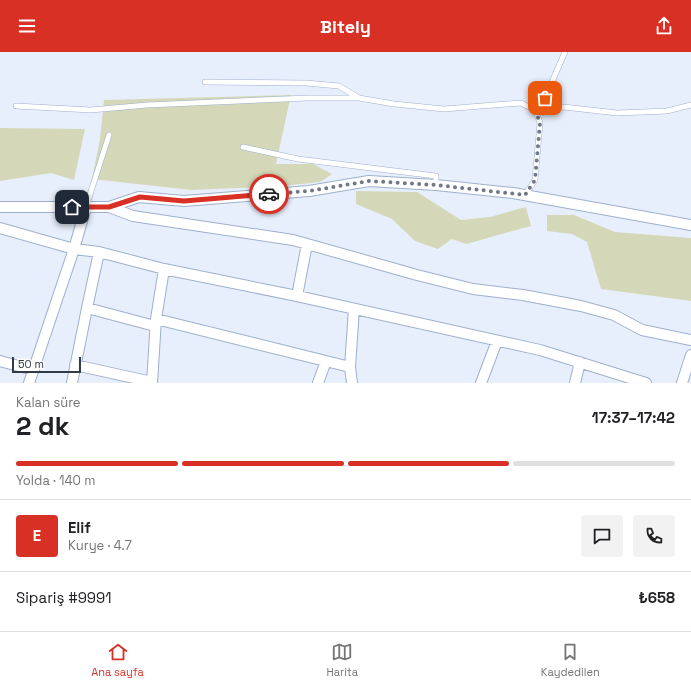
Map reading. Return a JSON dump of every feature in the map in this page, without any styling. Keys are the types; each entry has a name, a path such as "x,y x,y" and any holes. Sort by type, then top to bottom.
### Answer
{"street":[{"path":"0,207 109,207 140,197 184,201 309,191 369,181 436,185 525,195 691,224"},
{"path":"29,383 74,249 86,207"},
{"path":"109,207 133,216 293,240 473,290 523,295 581,306 614,315 642,330 691,340"},
{"path":"0,228 74,249 99,252 164,269 297,296 540,350 646,383"},
{"path":"297,296 307,244"},
{"path":"72,383 86,308 99,252"},
{"path":"75,365 152,383 155,323 164,269"},
{"path":"86,308 350,366"},
{"path":"352,383 350,366 354,309"},
{"path":"480,383 497,340"},
{"path":"682,383 691,355"},
{"path":"318,383 326,360"},
{"path":"0,361 34,370"},
{"path":"575,383 580,362"}],"lane":[{"path":"547,109 545,98 565,52"},
{"path":"205,82 306,82 340,86 359,98"},
{"path":"16,106 91,110 147,104 308,98 359,98 394,104 444,109 521,102 535,110 564,107 617,113 667,111 691,105"},
{"path":"525,195 535,180 540,123 535,110"},
{"path":"86,207 109,135"},
{"path":"243,147 298,158 436,176 436,185"}],"green space":[{"path":"291,95 276,164 313,164 332,174 320,182 282,186 191,190 92,179 100,139 104,100"},
{"path":"0,128 85,129 74,180 51,173 0,181"},
{"path":"356,191 417,192 461,220 490,217 526,207 531,226 466,244 452,239 438,249 415,241 392,219 356,204"},
{"path":"547,215 574,215 615,232 691,238 691,301 601,289 587,242 572,234 547,231"}],"way so far":[{"path":"269,194 309,191 369,181 436,185 525,195 535,180 540,123 535,110 547,109 545,98"}],"route":[{"path":"72,207 109,207 140,197 184,201 269,194"}]}
